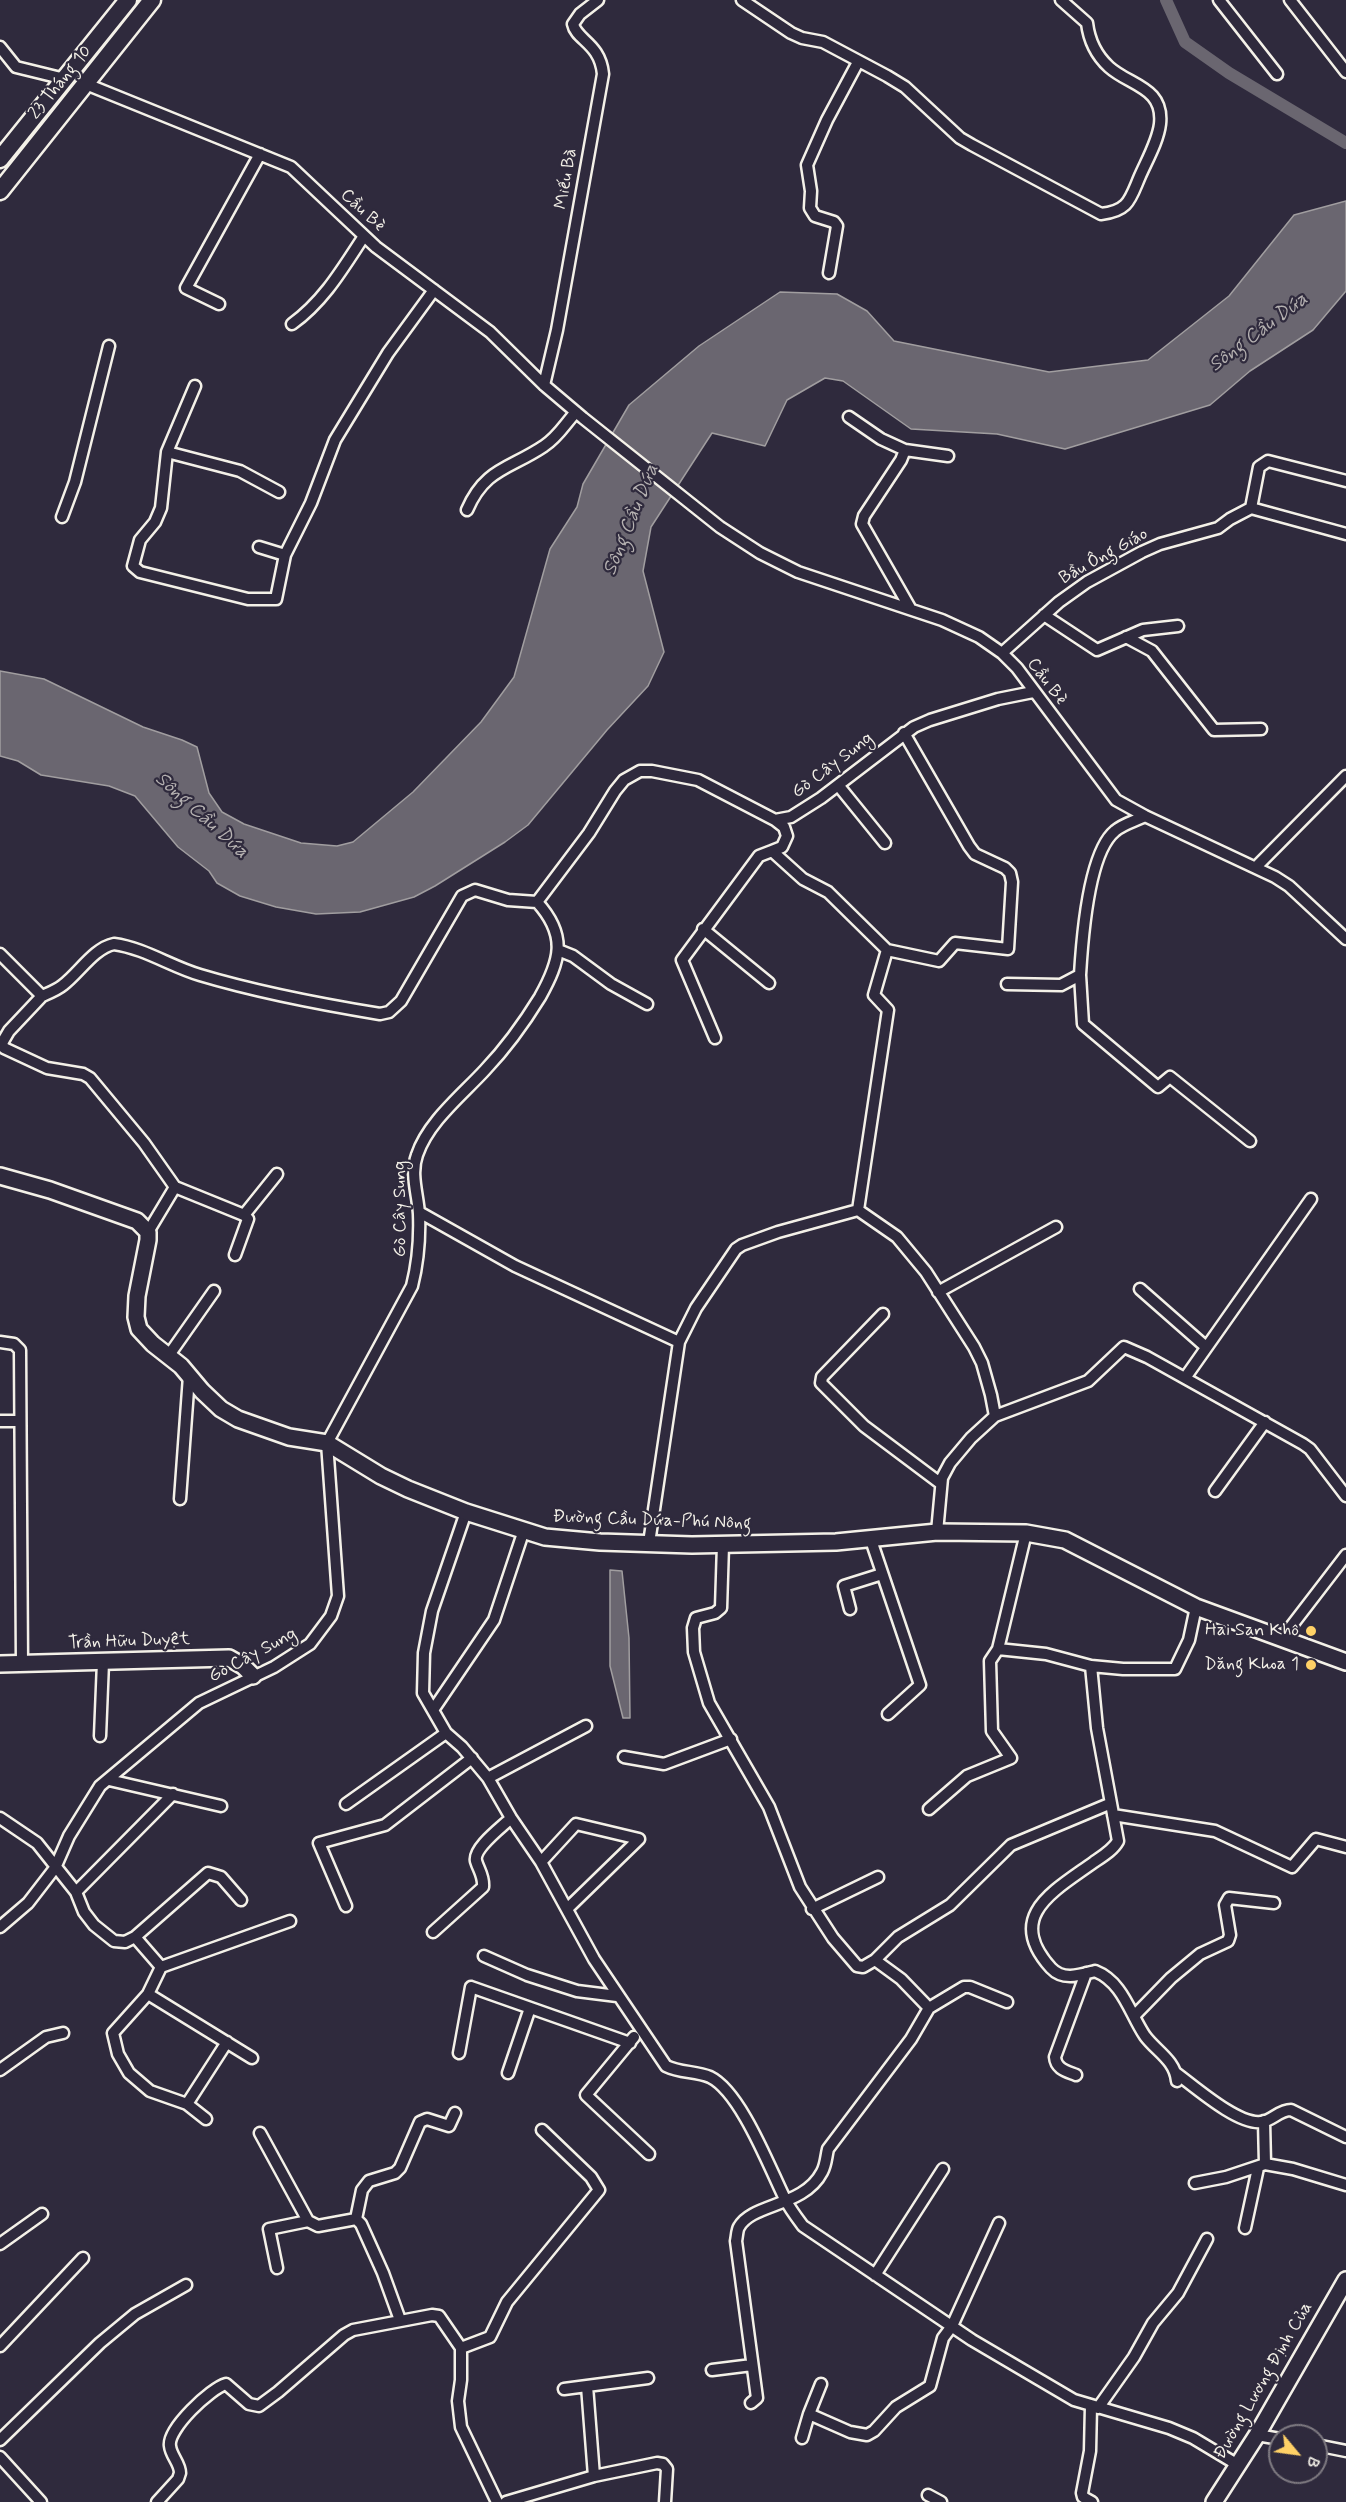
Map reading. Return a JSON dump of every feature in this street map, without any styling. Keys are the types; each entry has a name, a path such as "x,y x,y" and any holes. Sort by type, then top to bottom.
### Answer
{"main road":[{"name":"23 Tháng 10","path":"0,159 128,0"},
{"name":"23 Tháng 10","path":"0,191 152,0"},
{"path":"65,79 86,84"}],"street":[{"name":"Miếu Bà","path":"544,385 557,330 603,74 601,60 596,51 574,29 573,24 580,14 598,0"},
{"path":"742,0 791,33 802,38 823,42 905,87 960,138 972,145 1101,214 1120,211 1130,199 1153,146 1160,126 1161,110 1155,98 1146,90 1109,67 1089,39 1087,23 1061,0"},
{"path":"1220,0 1277,74"},
{"path":"1290,0 1346,72"},
{"path":"0,47 16,67 65,79"},
{"path":"829,273 837,226 834,222 815,216 810,208 811,191 807,165 827,120 858,62"},
{"name":"Cầu Bè","path":"86,84 291,167 364,236 490,332 544,385 579,415 720,527 777,562 798,572 910,608 965,629 1002,653 1017,668 1116,800 1145,816 1256,867 1289,886 1346,939"},
{"path":"219,304 186,288 260,154"},
{"path":"292,324 309,312 331,285 364,236"},
{"path":"195,386 167,452 161,508 155,522 140,540 134,566 140,572 248,599 276,599 285,555 343,427 388,353 434,290"},
{"path":"62,517 75,482 109,346"},
{"path":"467,510 473,495 486,481 508,464 542,448 555,439 579,415"},
{"path":"849,417 881,439 905,450 948,456"},
{"path":"905,450 901,460 864,516 862,524 910,608"},
{"path":"167,452 240,471 279,492"},
{"path":"1346,481 1268,461 1259,467 1251,508 1346,534"},
{"name":"Bầu Ông Giáo","path":"1002,653 1044,615 1087,582 1160,544 1218,528 1251,508"},
{"path":"259,547 285,555"},
{"path":"1044,615 1097,650 1143,630 1178,626"},
{"path":"1126,637 1152,651 1214,730 1262,729"},
{"name":"Gò Cây Sung","path":"775,820 792,817 838,785 904,733 930,720 999,699 1033,692"},
{"path":"772,851 803,879 828,892 887,950 939,961 955,943 1008,949 1012,882 1010,873 1000,864 975,854 904,733"},
{"path":"235,1255 248,1219 244,1215 175,1187 144,1143 90,1078 83,1074 47,1068 4,1048 2,1043 9,1031 42,996 61,988 106,946 114,944 175,967 295,1000 380,1014 389,1012 401,1001 462,896 475,890 508,900 537,902 589,833 624,780 640,771 652,771 698,780 775,820 784,827 787,836 782,847 759,856 682,960 715,1038"},
{"path":"1256,867 1346,776"},
{"path":"838,785 885,843"},
{"path":"1145,816 1116,830 1103,847 1097,862 1082,931 1080,975 1083,1024 1158,1087 1170,1077 1250,1142"},
{"name":"Gò Cây Sung","path":"0,1927 28,1903 55,1868 69,1836 100,1786 199,1703 274,1667 310,1644 331,1616 338,1596 327,1443 406,1301 412,1286 419,1258 419,1212 414,1164 417,1153 446,1112 501,1052 527,1018 557,963 558,950 553,924 537,902"},
{"path":"703,929 769,982"},
{"path":"558,950 573,956 611,984 647,1004"},
{"path":"858,1210 888,1010 874,995 887,950"},
{"path":"0,954 42,996"},
{"path":"1007,984 1061,985 1080,975"},
{"path":"244,1215 277,1174"},
{"path":"0,1176 50,1190 137,1221 148,1232 175,1187"},
{"path":"1185,1378 1311,1199"},
{"path":"649,1543 679,1342 706,1292 742,1245 778,1232 858,1210"},
{"path":"858,1210 897,1237 938,1292 982,1363 995,1416"},
{"path":"419,1212 515,1266 679,1342"},
{"path":"938,1292 1056,1227"},
{"name":"Đường Cầu Dứa-Phú Nông","path":"148,1232 136,1317 139,1329 153,1344 169,1355 221,1409 238,1419 289,1437 327,1443 390,1480 466,1512 545,1537 649,1543 723,1545 871,1540 937,1532 1026,1533 1065,1539 1196,1607 1346,1662"},
{"path":"1140,1289 1206,1347"},
{"path":"169,1355 214,1291"},
{"path":"883,1314 822,1377 821,1383 864,1426 940,1483"},
{"path":"0,1342 14,1344 20,1350 22,1665"},
{"path":"937,1532 940,1483 945,1472 959,1452 995,1416 1088,1381 1124,1347 1137,1351 1310,1449 1346,1496"},
{"path":"180,1499 189,1376"},
{"path":"0,1421 19,1421"},
{"path":"1215,1491 1265,1422"},
{"path":"466,1512 432,1611 424,1653 423,1693 446,1733 472,1758 488,1778 511,1818 541,1862 617,1996 666,2066 680,2073 711,2078 725,2089 766,2154 786,2201 803,2226 952,2326 1074,2400 1169,2428 1193,2438 1238,2465"},
{"path":"433,1710 494,1620 524,1530"},
{"path":"929,1809 967,1776 1011,1758 992,1731 990,1661 998,1649 1026,1533"},
{"path":"871,1540 920,1685 888,1714"},
{"path":"723,1545 721,1608 715,1613 696,1618 693,1628 694,1652 709,1703 769,1807 800,1887 812,1909 853,1964 862,1967 875,1960 898,1937 950,1905 1011,1845 1111,1809 1215,1831 1292,1867 1316,1839 1346,1847"},
{"path":"1283,1637 1346,1555"},
{"path":"850,1609 844,1586 882,1574"},
{"path":"998,1649 1037,1653 1091,1666 1123,1670 1175,1669 1189,1641 1196,1607"},
{"name":"Trần Hữu Duyệt","path":"0,1664 229,1658 243,1666 253,1676"},
{"path":"100,1736 103,1662"},
{"path":"1091,1666 1094,1709 1111,1809 1118,1835 1115,1846 1055,1890 1032,1918 1032,1929 1036,1942 1053,1970 1065,1976 1095,1971 1112,1982 1148,2040 1161,2051 1176,2077 1232,2113 1250,2120 1264,2121 1282,2111 1292,2110 1346,2137"},
{"path":"488,1778 586,1726"},
{"path":"346,1804 446,1733"},
{"path":"624,1757 664,1764 731,1739"},
{"path":"346,1906 319,1842 385,1825 472,1758"},
{"path":"109,1780 221,1806"},
{"path":"76,1892 173,1794"},
{"path":"0,1818 37,1843 76,1892 84,1912 94,1925 114,1941 124,1942 135,1937 208,1873 221,1877 241,1900"},
{"path":"433,1932 483,1887 484,1876 476,1859 476,1851 511,1818"},
{"path":"541,1862 576,1824 639,1839 567,1909"},
{"path":"812,1909 878,1877"},
{"path":"1135,2016 1171,1978 1200,1954 1228,1941 1230,1935 1225,1905 1229,1898 1274,1903"},
{"path":"206,2119 188,2104 150,2091 129,2073 118,2054 113,2033 148,1994 161,1967 291,1921"},
{"path":"135,1937 161,1967"},
{"path":"484,1956 527,1975 577,1991 617,1996"},
{"path":"875,1960 901,1979 929,2008"},
{"path":"1076,2075 1060,2068 1056,2064 1055,2057 1086,1973"},
{"path":"459,2053 471,1987 630,2043"},
{"path":"751,2403 757,2398 736,2241 738,2227 748,2217 803,2194 816,2181 823,2172 828,2150 911,2039 929,2008 964,1987 970,1987 1007,2002"},
{"path":"148,1994 252,2058"},
{"path":"508,2073 530,2008"},
{"path":"640,2030 586,2095 649,2154"},
{"path":"2,2064 46,2037 63,2033"},
{"path":"188,2104 227,2042"},
{"path":"356,2219 365,2184 372,2179 395,2174 400,2168 420,2122 427,2118 449,2126 455,2113"},
{"path":"1245,2228 1262,2166 1264,2121"},
{"path":"461,2348 490,2337 507,2302 593,2201 599,2190 591,2177 542,2130"},
{"path":"260,2133 308,2221 318,2226 356,2219"},
{"path":"1195,2183 1262,2166 1293,2169 1346,2186"},
{"path":"875,2275 944,2169"},
{"path":"0,2244 42,2214"},
{"path":"356,2219 362,2224 400,2320"},
{"path":"277,2268 269,2229 308,2221"},
{"path":"809,2414 850,2432 867,2435 874,2431 896,2407 930,2386 943,2338 952,2326 999,2223"},
{"path":"1092,2502 1083,2497 1082,2493 1095,2407 1134,2357 1153,2324 1178,2293 1207,2240"},
{"path":"0,2344 83,2258"},
{"name":"Đường Lương Định Của","path":"1214,2502 1257,2435 1346,2280"},
{"path":"0,2440 100,2343 135,2314 186,2285"},
{"path":"157,2502 178,2479 180,2473 169,2442 175,2429 214,2390 226,2384 249,2404 259,2406 353,2330 432,2315 439,2316 461,2348 461,2380 458,2401 461,2427 498,2502"},
{"path":"712,2370 752,2365"},
{"path":"564,2389 648,2378"},
{"path":"802,2438 821,2384"},
{"path":"587,2386 594,2476"},
{"path":"1257,2435 1268,2437"},
{"path":"1328,2447 1346,2451"},
{"path":"0,2457 41,2502"},
{"path":"506,2502 594,2476 657,2463 663,2464 667,2469 664,2502"},
{"path":"928,2496 941,2502"}],"water":[{"name":"Sông Cầu Dứa","path":"1346,201 1346,291 1313,330 1250,371 1210,405 1065,449 997,434 911,429 843,381 825,378 787,400 765,446 712,433 651,527 643,571 664,652 648,686 607,730 528,825 505,842 414,897 360,912 316,914 276,907 240,896 217,883 209,871 178,847 135,796 109,786 41,775 18,761 0,756 0,671 44,679 143,727 197,747 209,793 222,812 244,824 301,843 337,846 353,842 413,792 481,722 514,677 550,549 577,507 583,484 629,405 699,346 780,292 837,294 867,311 894,341 1049,372 1148,360 1229,296 1294,215"},
{"path":"610,1570 622,1571 629,1638 630,1718 623,1718 610,1666"}],"waterway":[{"path":"1166,0 1185,42 1229,73 1346,143"}],"place":[{"name":"Hai San Khô","path":"1311,1631"},
{"name":"Dăng Khoa 1","path":"1311,1665"}]}
